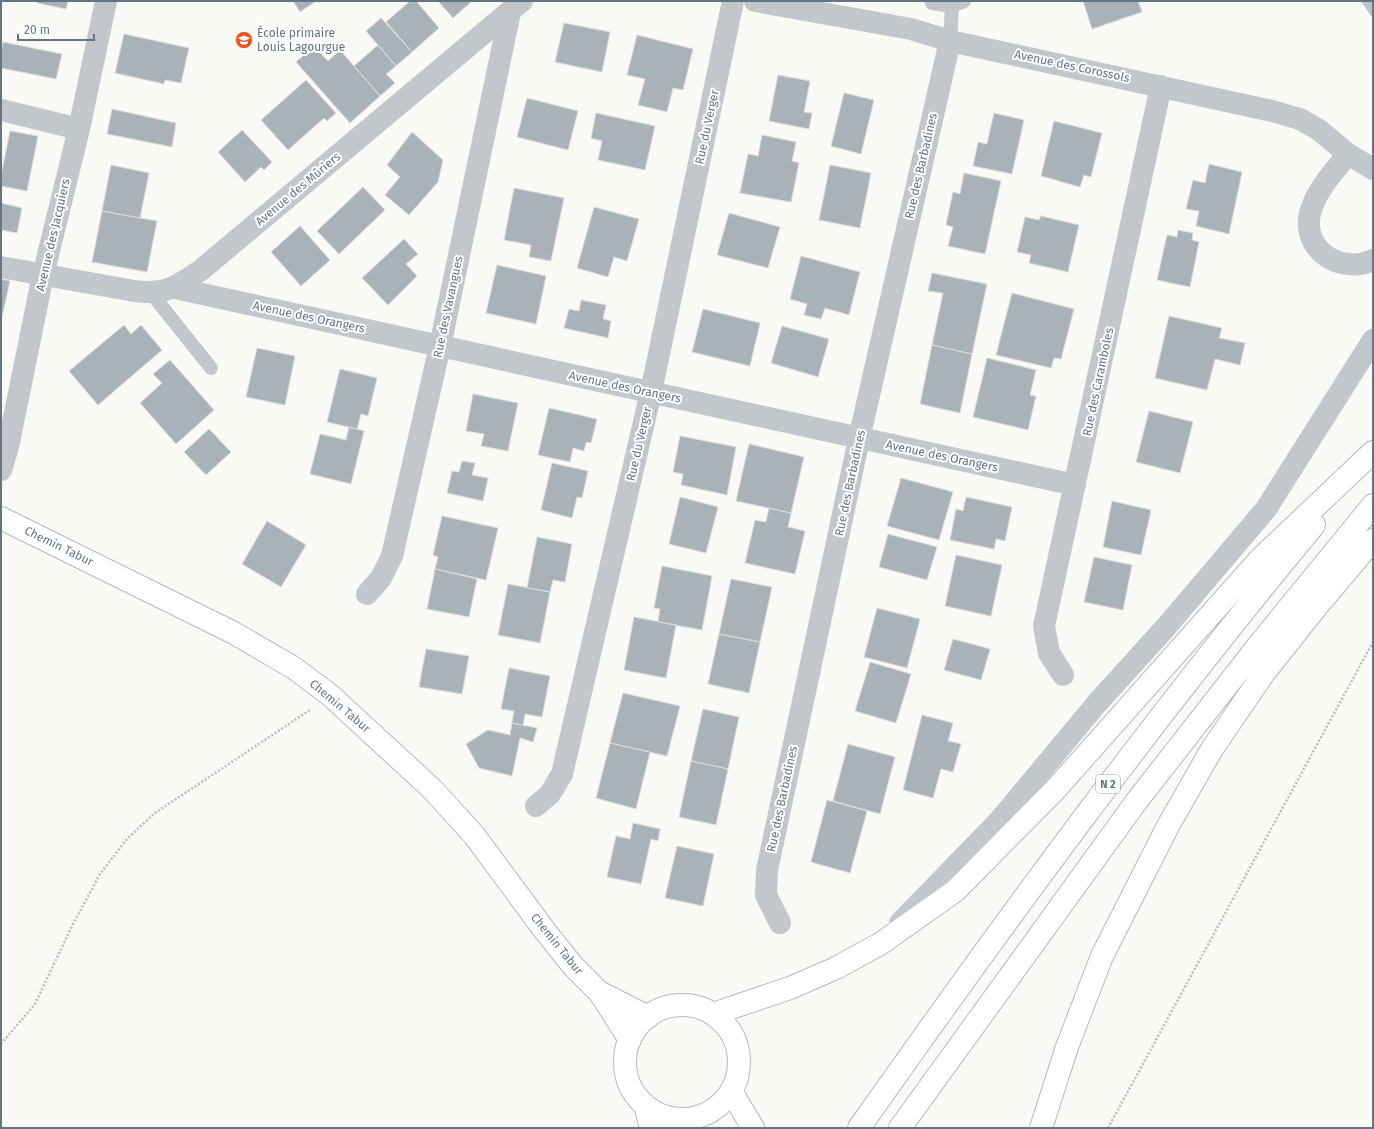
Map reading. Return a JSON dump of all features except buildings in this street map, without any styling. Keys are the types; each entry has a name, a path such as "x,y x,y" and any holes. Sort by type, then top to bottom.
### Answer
{"main road":[{"path":"713,1014 790,988 836,968 880,944 955,891 1054,791 1260,559 1373,452"},
{"name":"N 2","path":"859,1128 966,976 1112,778 1233,622 1373,452"},
{"path":"900,1128 1136,802 1260,642 1373,505"},
{"name":"Chemin Tabur","path":"1,518 234,633 294,668 330,695 432,789 474,835 545,931 573,966 600,993 630,1040"},
{"path":"1041,1128 1067,1047 1102,956 1172,820 1212,749 1264,673 1318,605 1373,540"},
{"name":"Chemin Tabur","path":"600,993 648,1017"},
{"path":"677,1005 696,1006 713,1014 727,1026 736,1042 739,1060 737,1079 731,1091 715,1109 698,1117 679,1119 660,1115 645,1105 633,1090 626,1073 626,1054 630,1040 643,1020 659,1010 677,1005"},
{"path":"731,1091 753,1128"},
{"path":"645,1105 651,1128"},
{"path":"710,1111 748,1128"}],"street":[{"name":"Avenue des Jacquiers","path":"1,470 9,439 43,275 79,129 106,1"},
{"name":"Rue du Verger","path":"536,806 550,794 562,774 651,392 733,1"},
{"name":"Avenue des Corossols","path":"755,1 911,29 950,41 1161,86 1300,119 1319,130 1348,154 1373,169"},
{"name":"Avenue des Mûriers","path":"1,267 151,293 175,288 201,270 516,6"},
{"name":"Rue des Vavangues","path":"367,594 381,578 392,556 516,6"},
{"name":"Rue des Barbadines","path":"780,923 766,896 767,870 859,439 950,41"},
{"name":"Rue des Caramboles","path":"1063,675 1049,653 1044,626 1076,485 1161,86"},
{"path":"1,110 79,129"},
{"path":"1348,154 1324,183 1311,208 1309,230 1318,251 1333,261 1344,265 1364,264 1373,260"},
{"name":"Avenue des Orangers","path":"175,288 859,439 1076,485"},
{"path":"880,944 1000,820 1098,702 1166,627 1266,508 1373,340"}],"lane":[{"path":"932,3 958,4 950,41"},
{"path":"151,293 210,368"}],"path":[{"path":"1108,1128 1373,642"},
{"path":"1,1044 35,1004 72,926 100,874 127,839 155,813 310,711 330,695"}],"waterway":[{"path":"1366,1 1373,12"}],"place":[{"name":"École primaire Louis Lagourgue","path":"244,40"}]}
